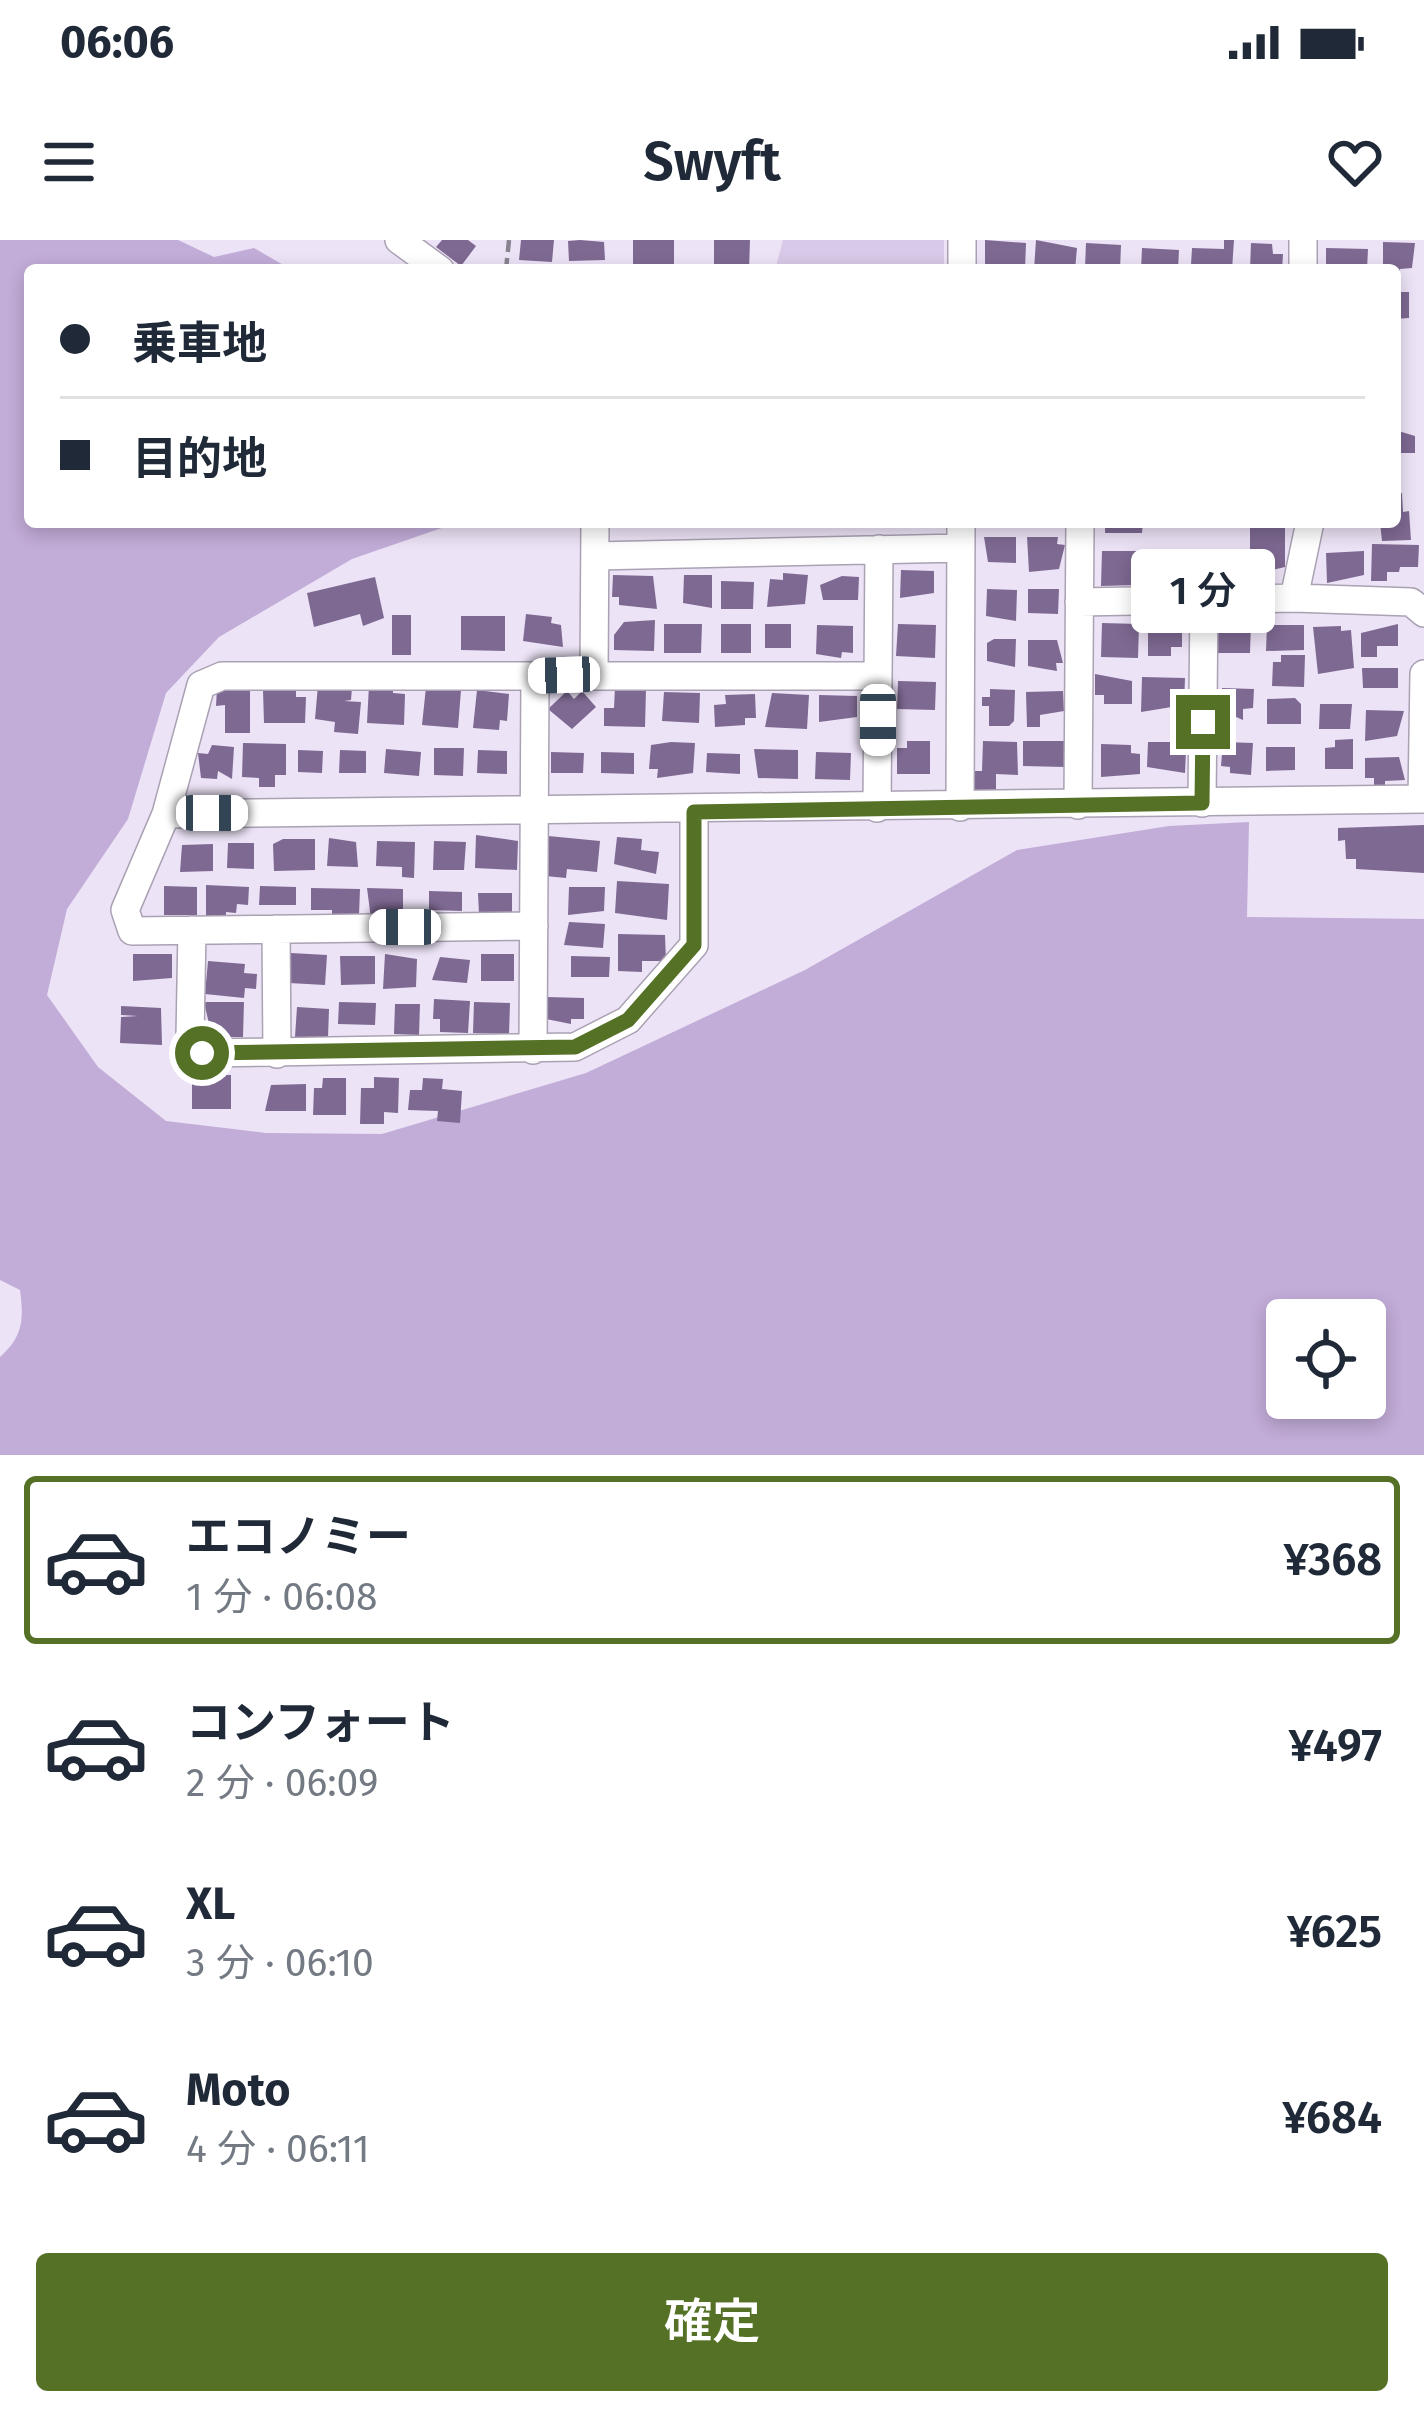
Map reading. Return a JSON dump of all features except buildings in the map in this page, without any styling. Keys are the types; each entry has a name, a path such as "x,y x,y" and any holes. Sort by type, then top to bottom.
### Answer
{"street":[{"path":"399,240 432,264"},
{"path":"594,674 595,528"},
{"path":"772,528 772,552"},
{"path":"1078,805 1080,528"},
{"path":"1294,598 1309,528"},
{"path":"595,556 880,550 961,535 960,807"},
{"path":"877,808 880,550"},
{"path":"1079,602 1294,598 1411,602 1424,613"},
{"path":"1202,803 1204,601"},
{"path":"166,814 694,812 1423,800 1424,674"},
{"path":"534,926 132,931 125,910 166,814 201,685 222,676 878,676"},
{"path":"533,1050 535,676"},
{"path":"192,930 190,1037 202,1053 575,1047 628,1020 694,945 694,812"},
{"path":"276,929 277,1054"}],"shaded area":[{"path":"0,240 178,240 214,257 254,248 282,264 24,264 24,528 442,528 352,559 219,637 166,693 128,819 67,909 47,995 98,1067 166,1121 266,1133 382,1134 586,1073 805,970 1017,850 1169,826 1249,822 1247,917 1424,919 1424,1455 0,1455 0,1357 17,1335 20,1290 0,1280"},
{"path":"783,240 944,240 944,264 777,264"}],"route":[{"path":"202,1053 575,1047 628,1020 694,945 694,812 1202,803 1203,722"}]}
